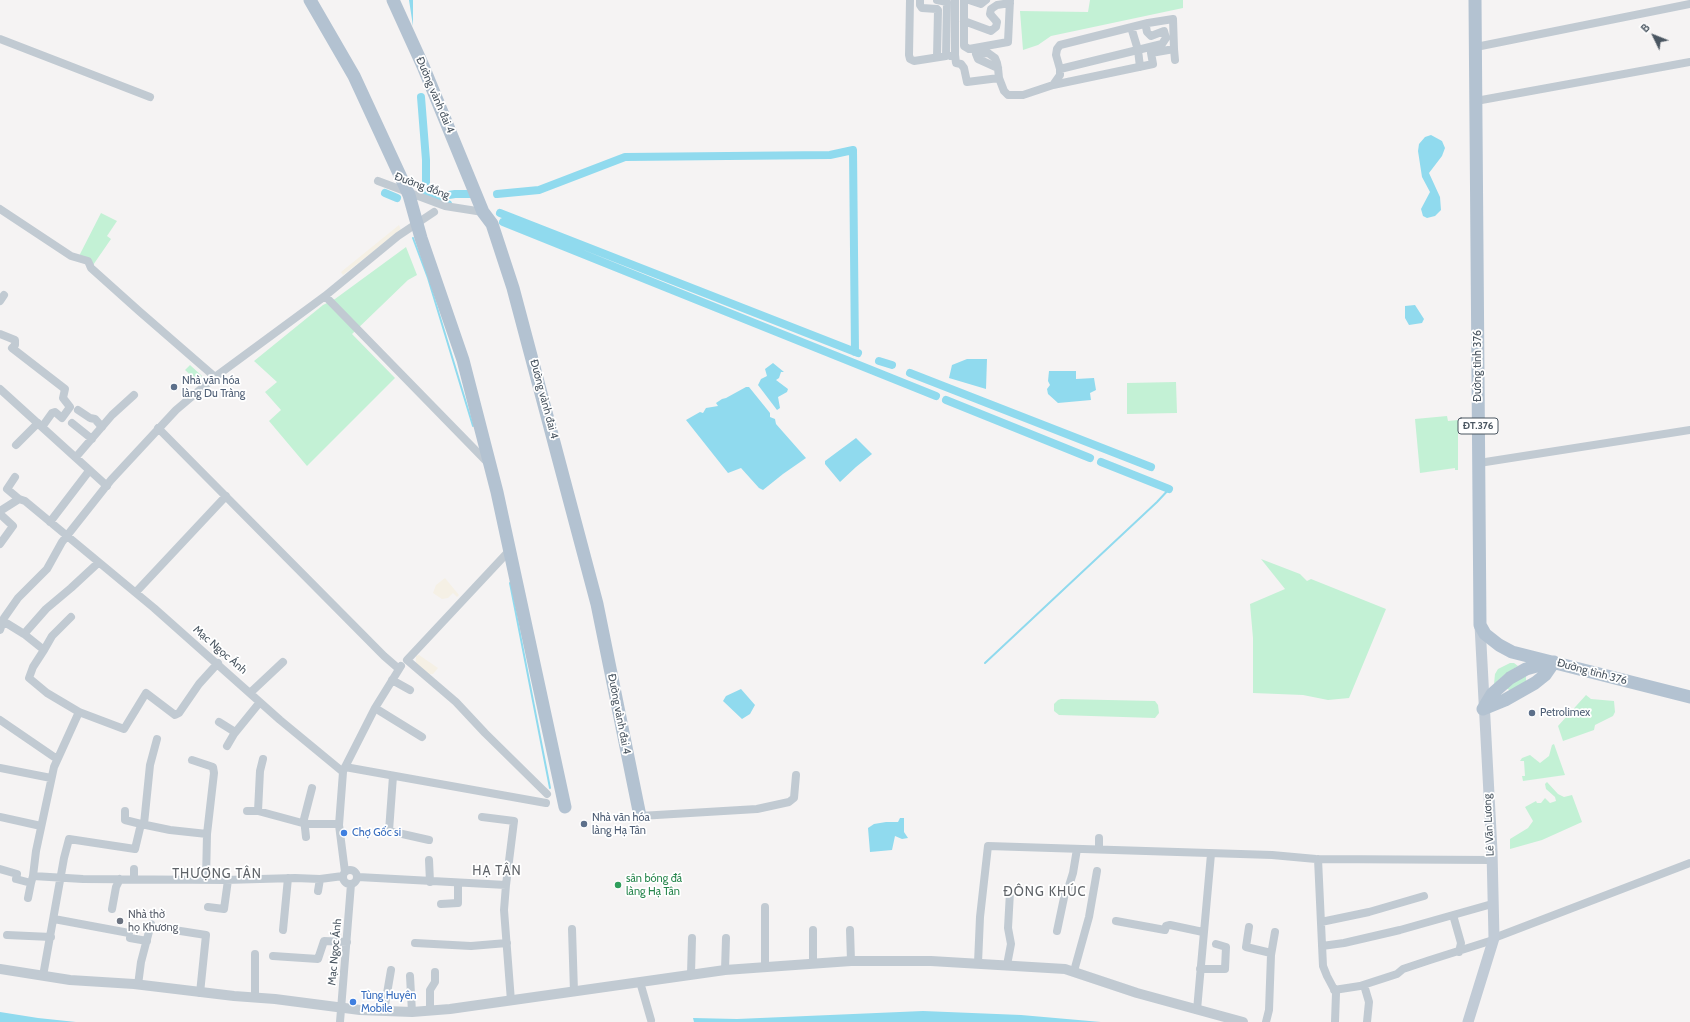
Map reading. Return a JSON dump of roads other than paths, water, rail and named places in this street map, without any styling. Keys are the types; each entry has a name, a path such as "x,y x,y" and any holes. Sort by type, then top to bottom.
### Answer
{"main road":[{"path":"310,0 354,76 407,193 463,360 490,464 564,807"},
{"name":"Đường vành đai 4","path":"393,0 423,66 483,212 492,224 513,288 555,441 597,604 640,816"},
{"name":"Đường tỉnh 376","path":"1475,0 1480,625 1485,634 1505,649 1690,697"},
{"name":"Lê Văn Lương","path":"1468,1022 1494,939 1480,625"},
{"path":"1483,709 1492,694 1510,678 1526,669 1554,662"},
{"path":"1483,709 1505,700 1535,683 1545,675 1554,662"}],"street":[{"path":"910,0 910,59 914,61 951,56"},
{"path":"920,0 921,7 938,10 937,57"},
{"path":"937,0 947,2 951,56 956,63 961,64 964,68 967,82 998,78"},
{"path":"951,56 955,0"},
{"path":"964,0 964,21 964,46 965,48 1008,42 1010,2 997,5 991,9 990,14 997,22 996,27 991,31 964,21"},
{"path":"969,0 981,4 986,0"},
{"path":"1476,47 1690,4"},
{"path":"1053,85 1060,75 1060,68 1056,55 1057,49 1060,45 1148,23 1173,19 1175,60"},
{"path":"1060,68 1162,44 1166,38 1164,31 1151,36 1147,32 1146,27 1148,23"},
{"path":"1131,28 1138,50 1140,66"},
{"path":"0,39 150,97"},
{"path":"998,68 998,78 1004,91 1014,96 1023,95 1053,85 1153,64 1151,53 1174,49"},
{"path":"1476,101 1690,62"},
{"name":"Đường đồng","path":"378,181 435,203 483,212"},
{"path":"0,209 71,256 88,261 91,268 138,311 215,377"},
{"path":"0,630 3,620 18,598 47,568 67,536 158,424 215,377 325,296 398,236 434,212"},
{"path":"325,296 490,464"},
{"path":"0,334 15,340 15,345 12,348 58,386 65,389 63,398 70,407 62,418 55,412 52,413 16,445"},
{"path":"0,389 107,486"},
{"path":"76,457 102,427 134,395"},
{"path":"78,410 90,418 95,419 102,427"},
{"path":"72,423 92,440"},
{"path":"158,424 226,496 384,656 399,669"},
{"path":"1479,462 1690,430"},
{"path":"50,522 90,471"},
{"path":"0,544 12,526 0,512 19,499 7,488 15,477"},
{"path":"136,592 226,496"},
{"name":"Mạc Ngọc Ánh","path":"19,499 25,501 136,592 218,663 323,761 344,769"},
{"path":"358,877 356,882 351,884 345,882 339,824 344,769 376,708 399,669 509,551"},
{"path":"24,634 46,609 98,562"},
{"path":"71,617 52,636 33,667 29,678 47,693 79,712 124,729 146,692 170,713 175,715 179,712 199,684 218,663"},
{"path":"3,620 44,650"},
{"path":"406,660 456,702 547,794"},
{"path":"250,693 283,662"},
{"path":"392,680 410,690"},
{"path":"227,746 235,732 260,702"},
{"path":"376,708 422,737"},
{"path":"28,898 51,778 57,759 79,712"},
{"path":"0,720 57,759"},
{"path":"219,722 235,732"},
{"path":"43,976 69,839 135,849 143,824 150,765 157,739"},
{"path":"258,811 260,771 263,759"},
{"path":"192,760 213,767 214,773 207,834 206,880"},
{"path":"0,768 51,778"},
{"path":"344,769 393,776 546,803"},
{"path":"640,816 757,809 789,802 794,798 796,775"},
{"path":"393,776 389,831 429,840"},
{"path":"306,837 306,824 304,819 312,788"},
{"path":"125,811 125,820 170,830 207,834"},
{"path":"247,812 258,811 306,824 339,824"},
{"path":"0,817 41,826"},
{"path":"482,817 514,821 504,910 511,1001"},
{"path":"1099,838 1099,849"},
{"path":"978,963 980,917 988,846 1272,855 1318,858 1491,860"},
{"path":"1057,931 1065,893 1068,889 1073,873 1077,849"},
{"path":"1197,1010 1211,854"},
{"path":"1318,858 1323,966 1334,990 1336,999 1335,1022"},
{"path":"429,860 430,882"},
{"path":"1334,990 1364,985 1397,974 1403,969 1459,952 1690,863"},
{"path":"0,869 17,874 16,879 134,879 188,876 206,880 288,878 320,879 344,874 349,869 354,870 358,877"},
{"path":"134,869 134,879"},
{"path":"1074,971 1089,917 1097,871"},
{"path":"358,877 458,884 506,885"},
{"path":"283,930 288,878"},
{"path":"112,909 116,886 120,879"},
{"path":"318,891 320,879"},
{"path":"208,907 224,909 228,880"},
{"name":"Mạc Ngọc Ánh","path":"340,1022 351,884"},
{"path":"441,904 458,903 458,884"},
{"path":"1007,965 1011,944 1008,928 1010,892"},
{"path":"1321,922 1369,912 1424,896"},
{"path":"1322,946 1344,943 1400,930 1492,904"},
{"path":"764,967 766,907"},
{"path":"1453,915 1461,943 1459,952"},
{"path":"54,919 130,935 147,942"},
{"path":"1116,921 1165,930 1166,926 1170,925 1203,932"},
{"path":"138,985 141,962 151,924"},
{"path":"1249,927 1246,947 1271,953"},
{"path":"572,929 574,992"},
{"path":"174,930 206,935 200,993"},
{"path":"812,930 812,964"},
{"path":"850,930 851,961"},
{"path":"1266,1022 1271,990 1271,953 1275,932"},
{"path":"7,935 51,937"},
{"path":"691,974 692,938"},
{"path":"725,970 726,938"},
{"path":"273,956 318,959 324,941 347,942"},
{"path":"415,943 471,946 507,943"},
{"path":"1200,969 1225,969 1226,947 1216,944"},
{"path":"255,954 255,997"},
{"path":"0,970 70,980 138,985 200,993 255,997 341,1007 412,1012 511,1001 725,970 851,961 931,961 1041,966 1074,971 1137,993 1243,1022"},
{"path":"384,1011 391,970"},
{"path":"430,1010 430,990 435,982 436,972"},
{"path":"410,976 412,1012"},
{"path":"640,982 650,1020"},
{"path":"1364,985 1369,1002 1367,1022"}],"water":[{"path":"409,0 413,0 413,26"},
{"path":"1431,135 1442,141 1445,148 1442,156 1429,173 1440,197 1441,210 1435,216 1427,218 1423,216 1421,209 1430,192 1422,177 1418,151 1419,144 1425,137"},
{"path":"1415,305 1424,319 1422,323 1409,325 1405,318 1405,306"},
{"path":"967,359 987,359 986,389 949,378 952,365"},
{"path":"773,363 784,372 781,372 779,378 776,380 788,389 787,392 778,397 780,408 777,410 758,385 761,379 767,376 765,369"},
{"path":"1049,371 1076,371 1076,379 1094,378 1096,390 1090,393 1091,400 1058,403 1048,394 1047,389 1050,385 1048,381"},
{"path":"746,387 749,387 770,413 770,417 775,419 776,424 806,458 763,490 759,488 741,468 728,473 686,420 700,412 703,413 706,408 718,406 716,403"},
{"path":"856,438 872,454 840,482 825,464 825,461"},
{"path":"741,689 755,705 750,714 742,719 723,701 726,696"},
{"path":"900,818 904,818 904,832 908,838 902,839 895,836 892,850 870,852 868,828 874,824 898,822"},
{"path":"923,1011 1021,1015 1101,1022 694,1022 693,1018 737,1019"},
{"path":"0,1012 38,1018 76,1022 0,1022"}],"waterway":[{"path":"421,97 426,160 426,197"},
{"path":"497,194 539,190 625,157 830,155 853,150 855,352"},
{"path":"385,193 397,198"},
{"path":"437,197 455,194 470,194"},
{"path":"424,196 437,197 442,202 448,204"},
{"path":"500,213 858,353"},
{"path":"503,222 936,396"},
{"path":"413,238 428,278 473,426"},
{"path":"879,361 892,365"},
{"path":"910,373 1151,467"},
{"path":"946,400 1090,458"},
{"path":"1101,462 1169,489"},
{"path":"985,663 1157,502 1171,487"},
{"path":"510,583 550,788"}],"place":[{"name":"Nhà văn hóa làng Du Tràng","path":"174,387"},
{"name":"Petrolimex","path":"1532,713"},
{"name":"Nhà văn hóa làng Hạ Tân","path":"584,824"},
{"name":"Chợ Gốc si","path":"344,833"},
{"name":"sân bóng đá làng Hạ Tân","path":"618,885"},
{"name":"Nhà thờ họ Khương","path":"120,921"},
{"name":"Tùng Huyên Mobile","path":"353,1002"}],"district":[{"name":"HẠ TÂN","path":"497,871"},
{"name":"THƯỢNG TÂN","path":"217,874"},
{"name":"ĐÔNG KHÚC","path":"1045,892"}]}
